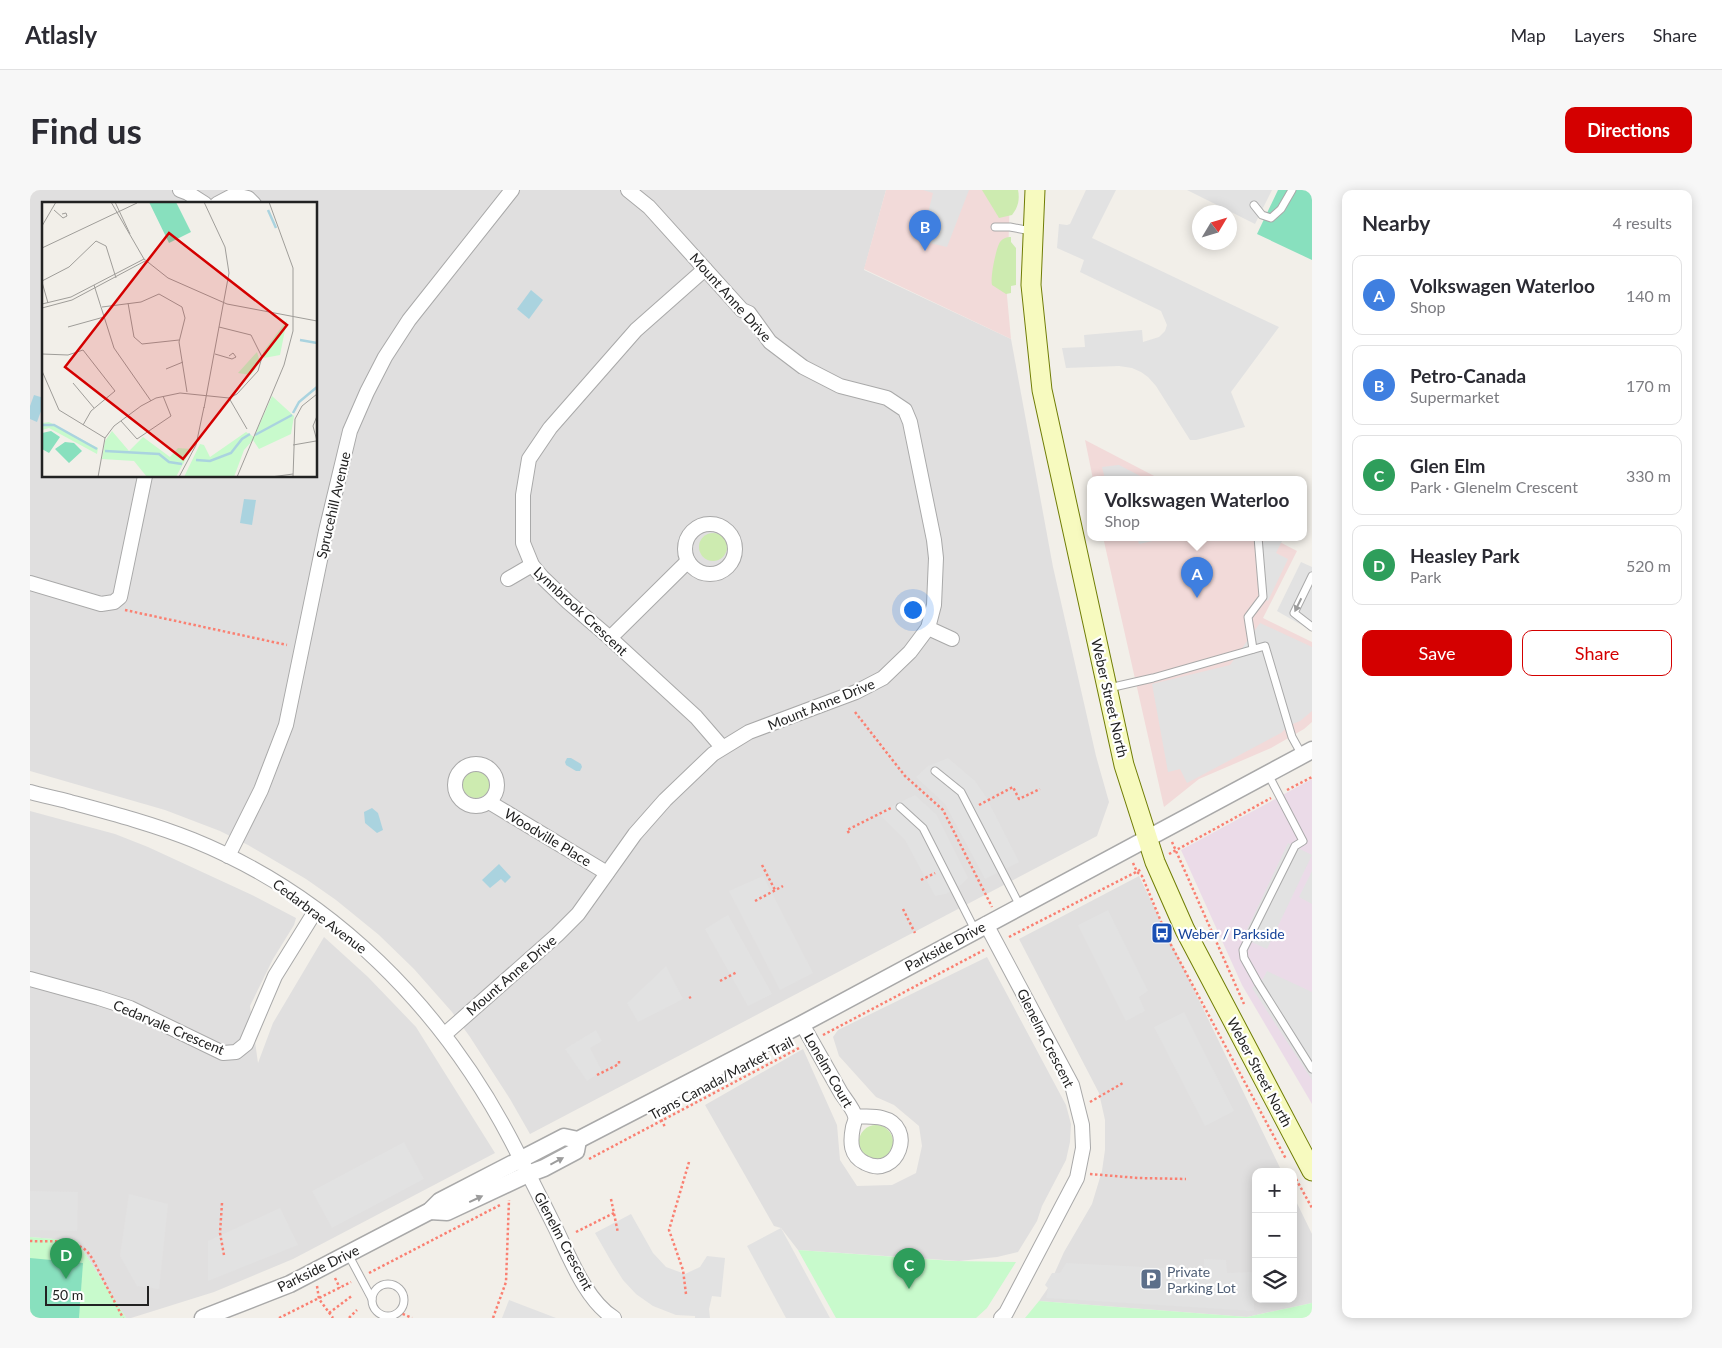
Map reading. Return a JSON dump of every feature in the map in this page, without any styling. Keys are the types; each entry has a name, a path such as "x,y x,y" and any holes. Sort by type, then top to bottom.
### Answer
{"main road":[{"name":"Weber Street North","path":"1035,190 1031,267 1032,304 1042,390 1124,765 1147,839 1185,930 1312,1171"}],"street":[{"path":"180,190 202,202"},
{"name":"Sprucehill Avenue","path":"228,856 261,790 286,725 326,531 350,431 385,357 409,320 510,190"},
{"name":"Mount Anne Drive","path":"445,1034 557,935 578,914 635,834 664,800 692,772 722,747 749,732 856,692 879,680 910,652 928,628 934,605 936,563 934,540 910,422 904,410 900,405 887,398 840,386 802,367 770,342 749,313 742,310 649,207 628,190"},
{"path":"221,202 234,195 248,198 252,202"},
{"name":"Lynnbrook Crescent","path":"704,269 636,330 550,428 529,458 523,495 523,543 532,565 568,602 696,717 722,747"},
{"path":"30,583 101,604 114,602 120,596 145,478"},
{"path":"610,638 688,561"},
{"path":"508,578 532,565"},
{"path":"928,628 952,639"},
{"name":"Parkside Drive","path":"203,1318 290,1284 430,1211 440,1201 524,1166 544,1168 576,1151 578,1140 802,1024 1307,753"},
{"name":"Cedarbrae Avenue","path":"30,792 149,824 191,840 228,856 271,879 316,910 378,960 410,992 445,1034 489,1101 524,1166"},
{"name":"Woodville Place","path":"489,802 607,873"},
{"name":"Cedarvale Crescent","path":"30,979 130,1008 223,1053 236,1052 246,1044 275,976 316,910"},
{"name":"Glenelm Crescent","path":"986,924 1072,1085 1082,1123 1083,1148 1077,1178 1010,1306 1001,1318"},
{"name":"Lonelm Court","path":"802,1024 856,1116"},
{"name":"Glenelm Crescent","path":"524,1166 583,1283 608,1316"}],"lane":[{"path":"1254,205 1262,214 1271,218 1281,209 1292,190"},
{"path":"995,227 1010,227 1032,231"},
{"path":"1253,649 1248,617 1263,596 1258,541"},
{"path":"1312,576 1294,613 1312,627"},
{"path":"1107,689 1265,646 1292,737 1307,753"},
{"path":"936,771 958,789 971,810 1020,906"},
{"path":"1268,774 1303,841 1295,846 1243,950 1244,958 1312,1069"},
{"path":"900,807 923,828 943,869 986,924"},
{"path":"348,1254 372,1299 375,1309 384,1315 400,1315 404,1298 395,1286 385,1284 380,1286 372,1299"}],"path":[{"path":"125,610 287,645"},
{"path":"855,712 905,776 943,810 986,924"},
{"path":"1246,1008 1174,850 1312,777"},
{"path":"971,810 1013,787 1019,799 1040,789"},
{"path":"849,833 847,830 897,805 900,807"},
{"path":"762,866 775,890"},
{"path":"1135,867 1142,876 1170,943 1288,1163"},
{"path":"921,880 943,869"},
{"path":"1012,936 1117,880 1138,871"},
{"path":"755,901 783,886"},
{"path":"902,909 915,933"},
{"name":"Trans Canada/Market Trail","path":"583,1162 983,951"},
{"path":"720,981 737,972"},
{"path":"597,1075 620,1064 619,1059"},
{"path":"1078,1109 1123,1083"},
{"path":"686,1294 683,1270 669,1230 689,1162"},
{"path":"1078,1173 1138,1178 1186,1179"},
{"path":"1297,1180 1312,1208"},
{"path":"278,1318 340,1288 514,1197"},
{"path":"611,1199 618,1233"},
{"path":"493,1318 506,1282 509,1200"},
{"path":"222,1203 220,1233 224,1256"},
{"path":"576,1232 614,1212"},
{"path":"30,1240 69,1243 81,1246 86,1250 123,1318"},
{"path":"334,1276 340,1288"},
{"path":"317,1285 318,1299 334,1318"},
{"path":"329,1313 353,1295"},
{"path":"349,1318 357,1310"},
{"path":"400,1315 412,1318"}],"shaded area":[{"path":"30,190 886,190 864,270 1011,339 1053,567 1096,756 1109,802 1097,836 530,1134 510,1099 452,1012 414,969 379,935 336,900 306,879 248,845 220,831 165,810 30,771"},
{"path":"886,190 1010,190 1007,296 1011,339 864,269"},
{"path":"923,190 969,190 947,247 921,241 933,193"},
{"path":"1086,190 1116,190 1092,238 1279,327 1231,392 1245,427 1190,440 1156,386 1141,372 1119,366 1066,368 1062,348 1085,347 1084,335 1142,330 1143,342 1159,337 1165,331 1167,325 1161,311 1080,272 1084,260 1057,248 1059,224 1070,224"},
{"path":"1187,190 1272,190 1255,224 1237,215 1237,205 1217,205"},
{"path":"1085,440 1154,476 1092,476"},
{"path":"1119,465 1140,476 1104,476 1102,467"},
{"path":"1104,541 1278,541 1297,551 1263,618 1312,642 1312,722 1304,729 1271,748 1199,779 1164,807"},
{"path":"1138,541 1153,541 1139,544"},
{"path":"1264,541 1282,541 1276,553 1288,559 1268,601 1261,597 1260,551"},
{"path":"1301,562 1312,567 1312,631 1277,611"},
{"path":"1260,623 1312,647 1312,711 1300,721 1288,726 1281,733 1187,783 1180,769 1168,772 1152,684 1230,665"},
{"path":"948,758 975,781 986,797 1019,862 985,879 945,804 916,777 928,766"},
{"path":"1312,779 1312,1104 1242,985 1181,850"},
{"path":"915,795 936,814 968,878 961,885 946,894 935,896 905,840 878,813"},
{"path":"30,811 115,834 148,847 252,895 296,918 250,1006 258,1063 273,1023 324,937 368,977 416,1027 495,1153 293,1259 214,1292 126,1318 77,1241 30,1237"},
{"path":"1288,843 1312,855 1267,949 1243,938"},
{"path":"1312,871 1312,904 1299,897"},
{"path":"763,876 813,973 780,990 729,891"},
{"path":"1139,876 1280,1168 1252,1168 1252,1303 1297,1303 1297,1203 1312,1234 1312,1303 1247,1317 1039,1301 1048,1288 1064,1252 1092,1204 1102,1171 1105,1150 1105,1120 1099,1093 1019,939"},
{"path":"1108,910 1148,991 1139,997 1145,1011 1126,1021 1078,925"},
{"path":"728,915 772,994 748,1006 705,929"},
{"path":"987,957 1066,1105 1071,1124 1066,1160 1042,1206 1037,1221 1018,1252 997,1257 959,1261 798,1250 781,1228 774,1226 705,1105 803,1049 837,1125 840,1160 857,1186 892,1185 916,1173 922,1146 919,1126 894,1105 876,1097 839,1056 833,1037 838,1030"},
{"path":"666,966 683,999 638,1022 627,1003"},
{"path":"1267,971 1312,992 1312,1080 1252,988 1263,979"},
{"path":"1184,1012 1234,1111 1205,1126 1154,1027"},
{"path":"596,1030 602,1041 590,1048 602,1071 587,1081 565,1049"},
{"path":"404,1142 424,1179 332,1228 312,1191"},
{"path":"30,1191 78,1192 77,1231 30,1230"},
{"path":"129,1194 168,1204 159,1289 137,1286 120,1256"},
{"path":"280,1208 298,1245 208,1281 208,1241"},
{"path":"631,1214 653,1253 666,1267 685,1274 700,1267 707,1256 725,1258 721,1297 712,1296 709,1309 710,1318 676,1315 653,1306 636,1294 623,1280 595,1233"},
{"path":"781,1228 830,1318 786,1318 747,1246"},
{"name":"Private Parking Lot","path":"1204,1259 1226,1260 1227,1273 1252,1272 1252,1303 1254,1303 1254,1311 1046,1298 1048,1288 1045,1285 1052,1273 1060,1273 1066,1263 1204,1270"},
{"path":"509,1300 556,1318 502,1318"}],"green space":[{"path":"982,190 1018,190 1018,203 1012,215 999,218"},
{"path":"1278,190 1312,190 1312,260 1257,234"},
{"path":"1011,237 1011,242 1016,248 1016,285 1011,286 1011,293 1006,294 992,285 992,276 998,245 1005,238"},
{"path":"713,533 723,537 727,547 723,557 713,561 703,557 699,547 703,537"},
{"path":"476,770 486,774 490,784 486,794 476,798 466,794 462,784 466,774"},
{"path":"876,1125 888,1130 893,1142 888,1154 876,1159 864,1154 859,1142 864,1130"},
{"path":"30,1237 77,1241 126,1318 30,1318"},
{"path":"798,1250 953,1261 1016,1262 987,1308 976,1318 836,1318"},
{"path":"30,1258 83,1263 79,1318 30,1318"},
{"path":"1039,1301 1247,1317 1312,1303 1312,1314 1305,1318 1025,1318"}],"water":[{"path":"531,290 543,300 529,319 517,309"},
{"path":"34,395 42,397 42,408 37,422 30,419 30,406"},
{"path":"244,499 256,500 252,525 240,523"},
{"path":"567,758 571,758 581,764 580,771 576,771 566,765"},
{"path":"372,808 378,813 383,830 377,833 365,823 364,812"},
{"path":"499,864 511,877 505,883 501,879 490,888 482,880"}],"place":[{"name":"Petro-Canada","path":"925,251"},
{"name":"Volkswagen Waterloo","path":"1197,598"},
{"name":"Weber / Parkside","path":"1162,933"},
{"name":"Heasley Park","path":"66,1279"},
{"name":"Private Parking Lot","path":"1151,1279"},
{"name":"Glen Elm","path":"909,1289"}]}
